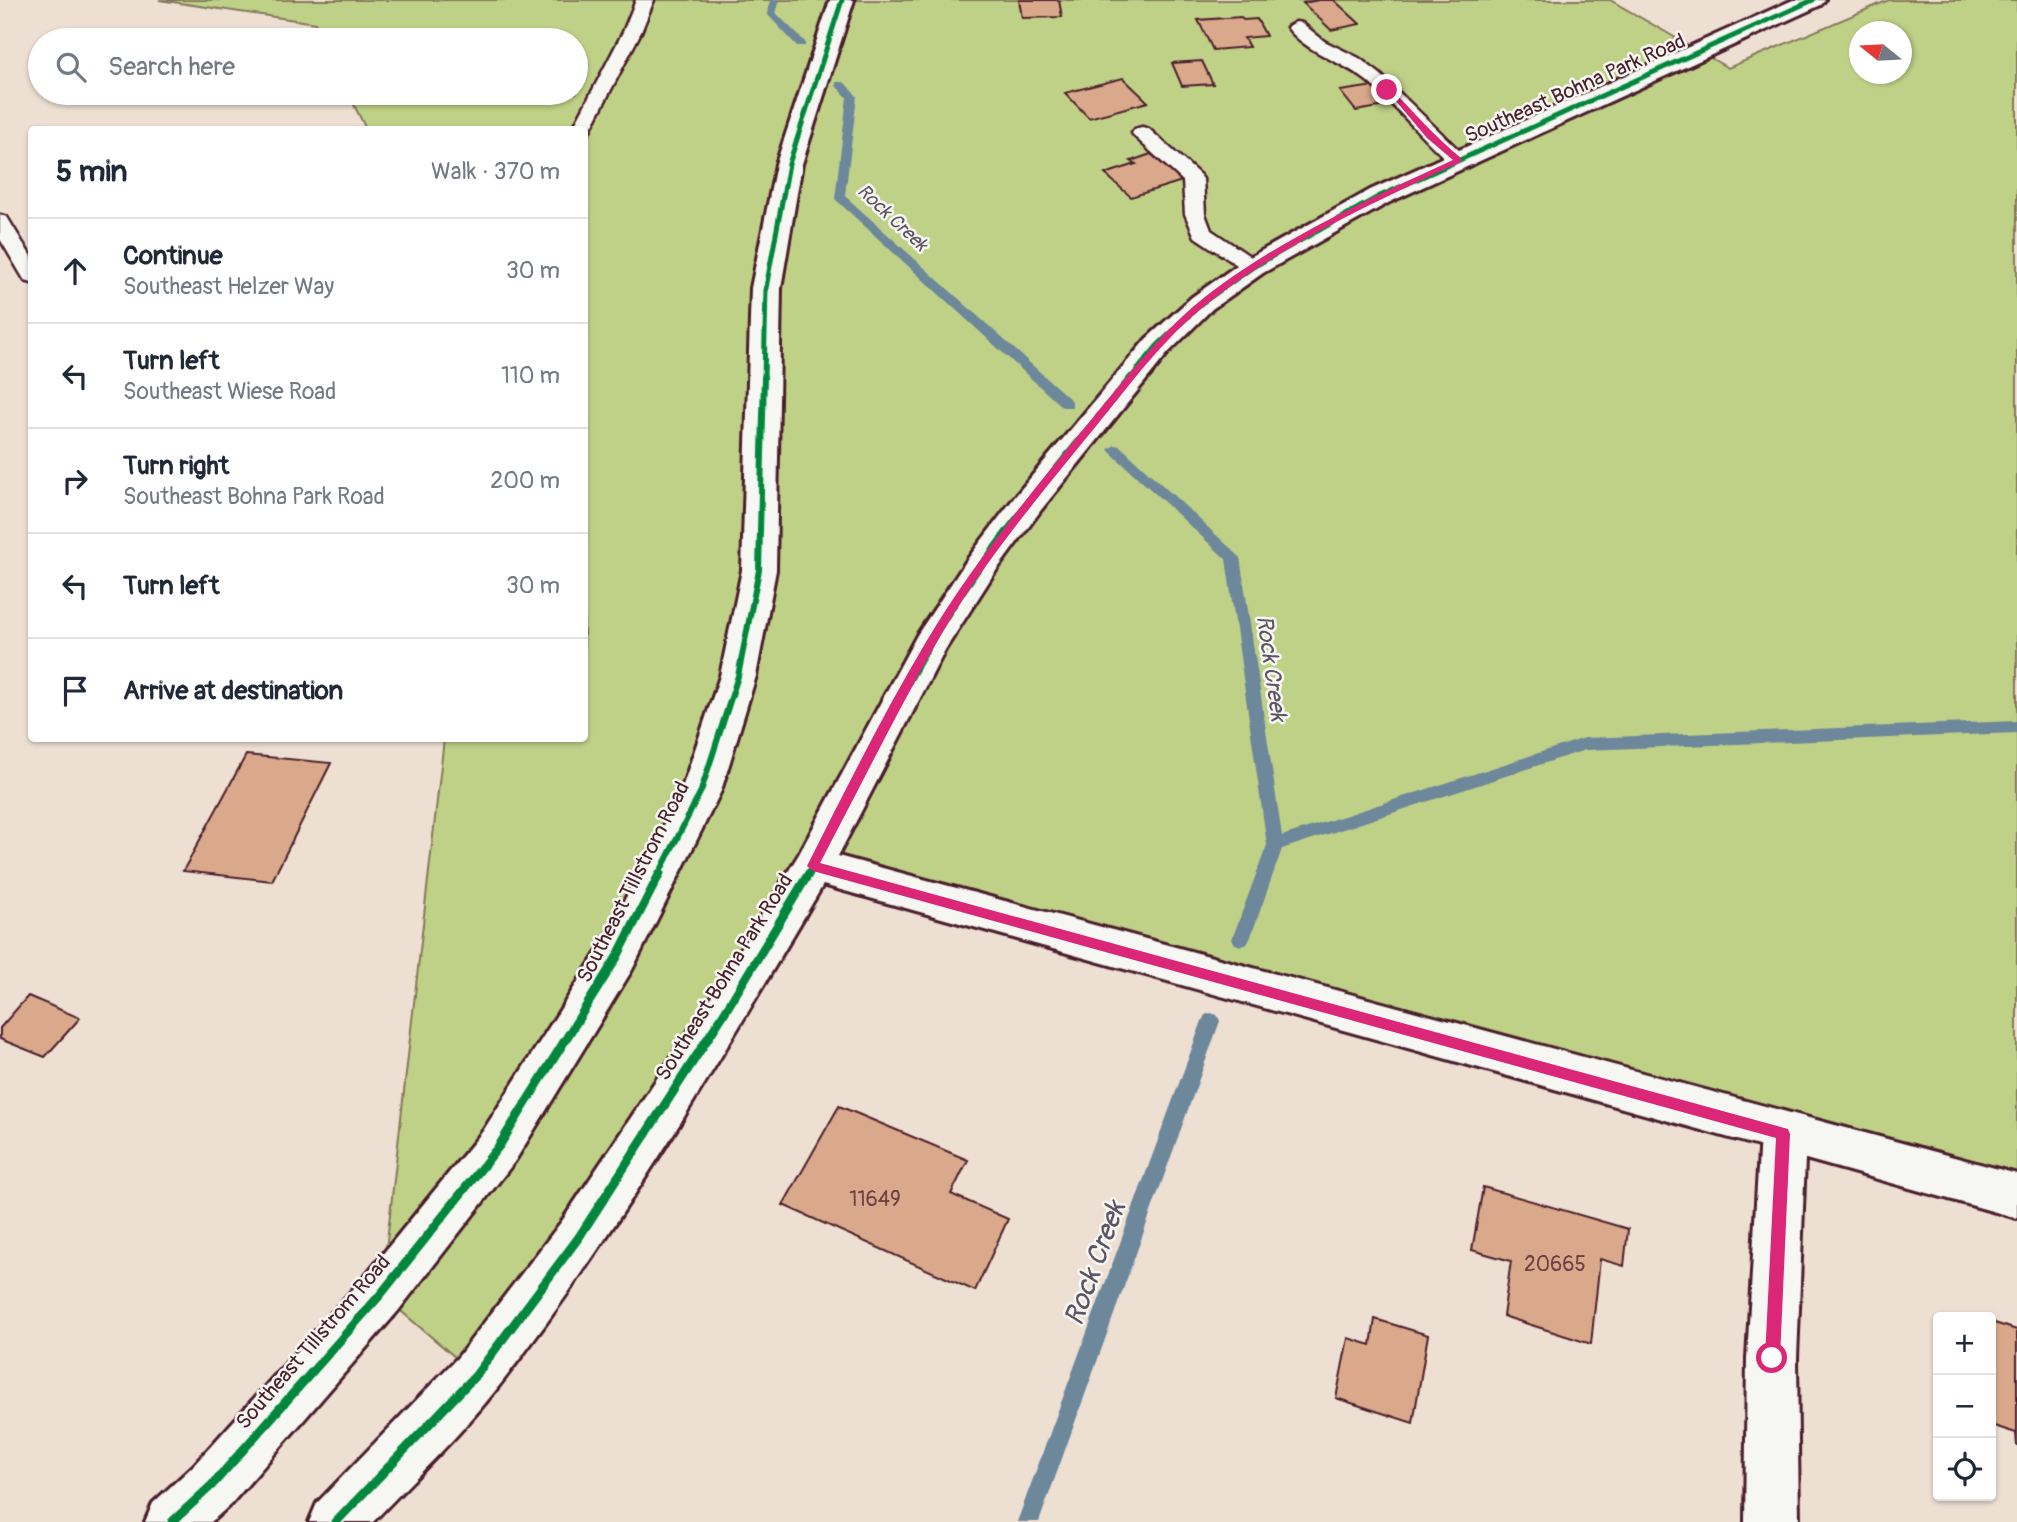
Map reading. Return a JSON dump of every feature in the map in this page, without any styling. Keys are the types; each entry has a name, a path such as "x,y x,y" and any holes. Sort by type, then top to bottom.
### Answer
{"street":[{"name":"Southeast Tillstrom Road","path":"172,1522 212,1485 381,1294 499,1146 617,957 701,791 738,676 759,570 769,274 789,164 842,0"},
{"name":"Southeast Bohna Park Road","path":"336,1522 476,1375 579,1237 723,1015 813,866 930,644 981,566 1029,502 1157,346 1202,303 1253,267 1380,196 1813,0"},
{"path":"813,866 2017,1196"},
{"path":"1772,1522 1772,1358 1783,1134"}],"lane":[{"path":"583,126 632,32 645,0"},
{"path":"1296,27 1303,37 1359,65 1413,114 1430,137 1458,160"},
{"path":"1142,133 1193,178 1195,214 1202,233 1253,267"},
{"path":"0,221 28,270"}],"green space":[{"path":"159,0 1610,0 1728,68 1889,0 2017,0 2017,1191 813,866 476,1375 381,1294 444,742 588,742 588,126 364,126 354,105 588,105 588,28 318,28 315,23"}],"building":[{"path":"1019,0 1059,0 1062,17 1022,18"},
{"path":"1334,0 1360,24 1331,30 1303,3"},
{"path":"1241,17 1243,20 1257,19 1266,36 1244,38 1249,47 1213,50 1198,20"},
{"path":"1202,61 1213,84 1182,86 1172,63"},
{"path":"1123,78 1148,102 1089,118 1065,93"},
{"path":"1374,86 1391,105 1356,111 1340,91"},
{"path":"1151,154 1182,181 1131,197 1105,174 1136,164 1131,161"},
{"path":"246,755 331,763 272,881 183,871"},
{"path":"28,996 80,1018 45,1057 0,1039 0,1028"},
{"path":"839,1106 968,1160 951,1194 1008,1219 975,1291 783,1205"},
{"path":"1483,1187 1628,1229 1624,1266 1600,1259 1591,1344 1503,1316 1511,1261 1472,1250"},
{"path":"1375,1319 1428,1335 1413,1423 1336,1398 1348,1338 1371,1345"},
{"path":"1996,1324 2017,1330 2017,1446 2016,1433 1996,1427"}],"waterway":[{"name":"Rock Creek","path":"775,0 771,13 801,44"},
{"name":"Rock Creek","path":"840,84 852,96 839,197 1067,404"},
{"name":"Rock Creek","path":"1115,449 1233,557 1275,845"},
{"path":"1275,845 1585,744 2017,727"},
{"name":"Rock Creek","path":"1241,939 1275,845"},
{"name":"Rock Creek","path":"1028,1522 1211,1021"}],"cycle path":[{"path":"172,1522 212,1485 381,1294 499,1146 617,957 701,791 738,676 759,570 766,288 789,164 842,0"},
{"path":"336,1522 476,1375 579,1237 723,1015 813,866 930,644 981,566 1029,502 1157,346 1202,303 1253,267 1380,196 1813,0"}],"route":[{"path":"1387,90 1413,114 1430,137 1458,160 1380,196 1253,267 1202,303 1157,346 1029,502 981,566 930,644 813,866 1783,1134 1772,1358"}]}
